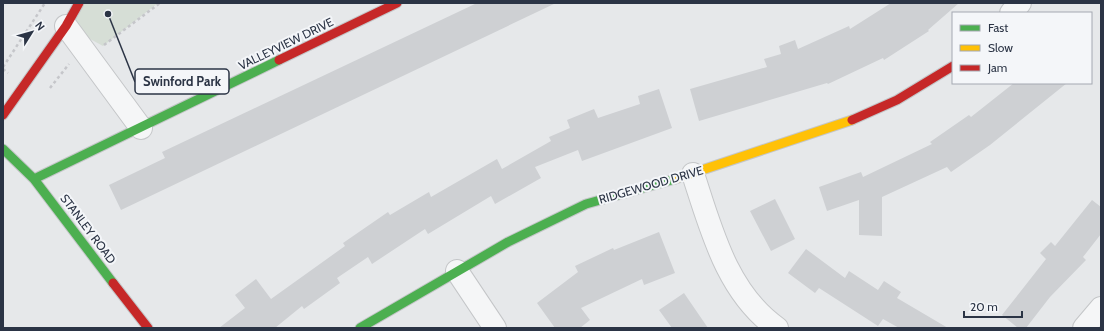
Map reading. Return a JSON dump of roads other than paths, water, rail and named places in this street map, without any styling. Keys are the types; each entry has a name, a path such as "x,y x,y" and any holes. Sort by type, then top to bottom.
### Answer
{"street":[{"path":"3,115 66,26 79,3"},
{"name":"VALLEYVIEW DRIVE","path":"34,179 397,3"},
{"path":"1012,12 1020,3"},
{"path":"66,26 141,128"},
{"name":"RIDGEWOOD DRIVE","path":"360,328 508,242 586,204 693,174 879,110 933,80 952,67"},
{"name":"STANLEY ROAD","path":"3,149 34,179 148,328"},
{"path":"693,174 727,269 756,308 777,328"},
{"path":"457,271 495,328"},
{"path":"1084,328 1101,308"}],"place":[{"name":"Swinford Park","path":"108,14"}]}
